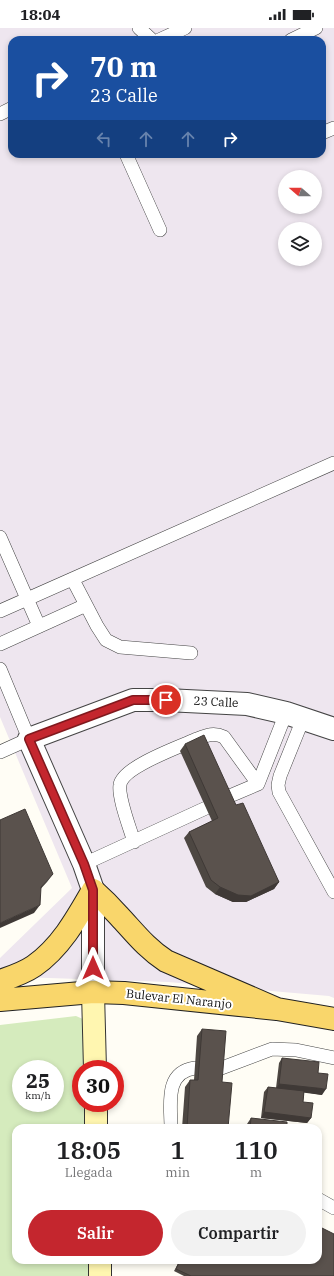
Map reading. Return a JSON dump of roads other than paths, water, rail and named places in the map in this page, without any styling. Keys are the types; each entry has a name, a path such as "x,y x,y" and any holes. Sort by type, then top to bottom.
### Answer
{"main road":[{"path":"0,981 19,974 34,966 55,946 68,932 93,890 118,914 155,954 166,961 277,1009"},
{"name":"Bulevar El Naranjo","path":"0,1000 93,992 277,1009 334,1019"}],"street":[{"name":"23 Calle","path":"29,739 133,700 247,704 294,716 334,729"},
{"path":"29,739 84,864 93,890 95,1060"},
{"path":"96,1112 96,1124"},
{"path":"100,1264 100,1276"}],"lane":[{"path":"139,28 148,36"},
{"path":"168,36 186,28"},
{"path":"299,36 316,28"},
{"path":"128,158 160,230"},
{"path":"0,612 334,463"},
{"path":"0,537 39,626"},
{"path":"73,580 106,640 120,647 191,653"},
{"path":"0,644 86,605"},
{"path":"0,669 29,739 0,752"},
{"path":"225,798 258,784 294,716"},
{"path":"294,716 278,785 279,792 334,892"},
{"path":"134,842 119,792 122,779 135,767 197,738 217,734 224,737 258,784"},
{"path":"84,864 206,808"},
{"path":"219,1069 272,1049 296,1050 334,1058"},
{"path":"171,1124 171,1092 174,1082 180,1073 195,1068"},
{"path":"322,1201 334,1208"}]}
